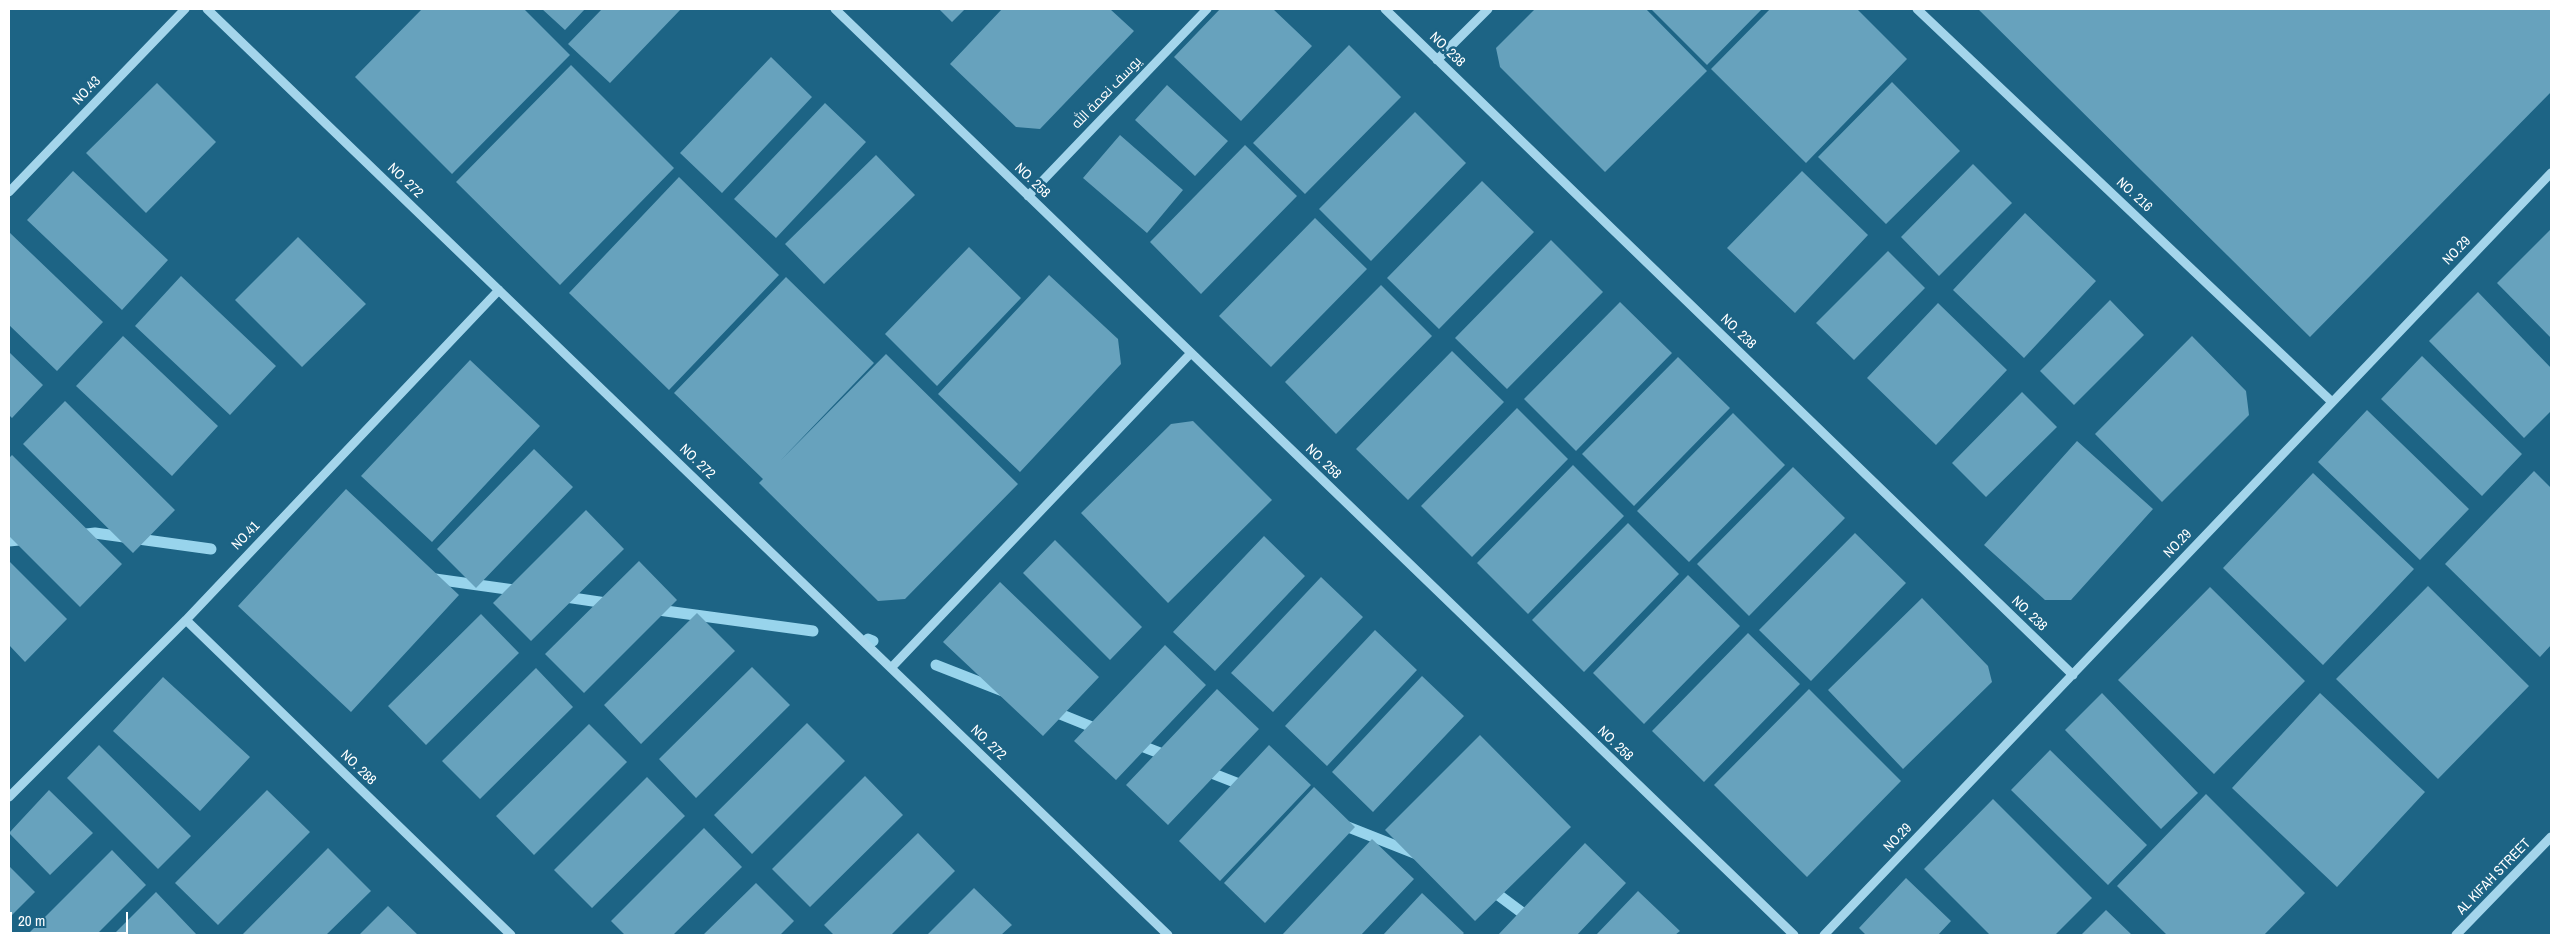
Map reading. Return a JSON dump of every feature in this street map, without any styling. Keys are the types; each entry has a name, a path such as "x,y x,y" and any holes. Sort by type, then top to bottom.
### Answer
{"street":[{"name":"NO.43","path":"9,192 185,9"},
{"name":"NO. 272","path":"207,9 1168,935"},
{"name":"NO. 258","path":"835,9 1794,935"},
{"name":"يوسف نعمة الله","path":"1028,196 1207,9"},
{"name":"NO. 238","path":"1385,9 2073,675"},
{"path":"1437,60 1488,9"},
{"name":"NO. 216","path":"1917,9 2332,402"},
{"name":"NO.29","path":"1824,935 2551,172"},
{"name":"NO.41","path":"9,797 186,620 499,290"},
{"path":"891,668 1191,353"},
{"name":"NO. 288","path":"186,620 511,935"},
{"name":"AL KIFAH STREET","path":"2456,935 2551,837"}],"building":[{"path":"422,9 524,9 570,55 452,174 355,77"},
{"path":"542,9 585,9 565,30"},
{"path":"602,9 681,9 610,83 568,44"},
{"path":"939,9 965,9 952,22"},
{"path":"1002,9 1110,9 1134,31 1040,129 1016,127 950,64"},
{"path":"1220,9 1273,9 1312,46 1241,121 1174,57"},
{"path":"1535,9 1646,9 1707,71 1605,172 1500,67 1496,48"},
{"path":"1651,9 1762,9 1707,65"},
{"path":"1770,9 1857,9 1907,59 1806,163 1711,69"},
{"path":"1978,9 2551,9 2551,92 2310,337"},
{"path":"1349,45 1401,97 1305,194 1253,143"},
{"path":"771,57 812,97 722,193 680,153"},
{"path":"571,65 674,168 560,285 456,182"},
{"path":"1892,82 1960,151 1886,224 1818,157"},
{"path":"157,83 216,142 146,213 86,153"},
{"path":"1167,85 1228,141 1195,176 1135,120"},
{"path":"825,103 866,142 776,238 734,199"},
{"path":"1415,112 1466,163 1371,261 1319,209"},
{"path":"1120,135 1183,190 1147,233 1083,178"},
{"path":"1245,145 1297,196 1201,294 1150,242"},
{"path":"876,155 915,195 824,284 785,244"},
{"path":"1973,164 2012,203 1939,276 1901,237"},
{"path":"73,171 168,260 122,310 27,220"},
{"path":"1802,171 1868,235 1795,313 1727,248"},
{"path":"679,177 779,275 669,390 569,293"},
{"path":"1482,181 1534,232 1439,329 1387,278"},
{"path":"2025,213 2096,281 2024,358 1953,290"},
{"path":"1315,218 1367,269 1271,367 1219,316"},
{"path":"2551,229 2551,338 2497,283"},
{"path":"9,232 103,322 57,371 9,325"},
{"path":"298,237 366,304 302,367 235,300"},
{"path":"1551,240 1603,292 1507,389 1455,338"},
{"path":"969,247 1021,298 937,386 885,334"},
{"path":"1888,251 1925,288 1854,360 1816,323"},
{"path":"1049,275 1118,339 1121,364 1020,472 938,394"},
{"path":"181,276 276,366 230,415 135,326"},
{"path":"786,277 874,363 780,461 886,354 1018,484 905,599 878,601 759,483 763,479 674,393"},
{"path":"1381,285 1432,336 1336,434 1285,382"},
{"path":"2478,292 2551,368 2551,411 2524,438 2429,341"},
{"path":"2110,300 2144,335 2074,405 2040,371"},
{"path":"1620,302 1672,353 1576,451 1524,399"},
{"path":"1938,303 2007,370 1936,445 1867,378"},
{"path":"123,336 218,426 172,476 76,386"},
{"path":"2192,336 2246,391 2249,415 2162,502 2095,434"},
{"path":"1452,351 1504,402 1408,500 1356,449"},
{"path":"9,352 43,385 12,418 9,415"},
{"path":"2422,356 2522,454 2482,496 2381,399"},
{"path":"1678,357 1730,408 1634,506 1582,454"},
{"path":"470,360 540,426 432,542 361,476"},
{"path":"2022,392 2057,427 1986,497 1952,463"},
{"path":"65,401 175,510 133,553 23,444"},
{"path":"1517,408 1568,459 1472,557 1421,506"},
{"path":"2367,410 2469,509 2420,560 2318,462"},
{"path":"1733,413 1785,465 1689,562 1637,511"},
{"path":"1193,421 1272,500 1168,603 1081,513 1171,424"},
{"path":"2077,441 2153,509 2071,600 2045,600 1984,545"},
{"path":"534,449 573,487 476,588 437,549"},
{"path":"12,455 122,564 80,607 9,536 9,458"},
{"path":"1573,465 1624,516 1528,614 1477,563"},
{"path":"1793,467 1845,518 1749,616 1697,564"},
{"path":"2534,471 2551,488 2551,645 2540,657 2445,564"},
{"path":"2313,473 2414,569 2323,665 2223,568"},
{"path":"346,489 459,595 351,712 238,606"},
{"path":"586,510 624,549 531,641 493,603"},
{"path":"1628,523 1679,574 1584,672 1532,620"},
{"path":"1855,533 1906,583 1811,681 1759,630"},
{"path":"1264,536 1305,576 1215,671 1173,632"},
{"path":"1055,540 1142,627 1110,660 1023,573"},
{"path":"9,561 67,619 25,662 9,645"},
{"path":"639,561 677,600 584,693 545,654"},
{"path":"1688,575 1740,626 1644,724 1593,673"},
{"path":"1321,577 1363,617 1273,712 1231,673"},
{"path":"1000,582 1099,677 1043,736 943,642"},
{"path":"2428,586 2529,686 2438,779 2336,679"},
{"path":"2210,587 2305,681 2214,774 2118,680"},
{"path":"1922,598 1988,666 1992,682 1903,769 1828,690"},
{"path":"697,613 735,651 641,744 604,705"},
{"path":"481,614 519,653 426,745 388,706"},
{"path":"1375,630 1417,670 1327,766 1285,726"},
{"path":"1748,633 1800,684 1704,782 1652,731"},
{"path":"1165,645 1206,685 1116,780 1074,741"},
{"path":"752,667 790,705 696,798 659,759"},
{"path":"536,668 573,707 480,799 442,761"},
{"path":"1422,676 1464,716 1373,812 1332,772"},
{"path":"163,677 250,757 200,811 113,731"},
{"path":"1217,689 1259,729 1168,825 1126,785"},
{"path":"1809,689 1901,781 1807,877 1714,785"},
{"path":"2102,693 2198,793 2161,829 2065,730"},
{"path":"2320,693 2425,792 2337,887 2232,788"},
{"path":"807,723 845,761 752,854 714,815"},
{"path":"589,724 627,762 534,855 496,816"},
{"path":"1480,735 1571,827 1475,921 1385,830"},
{"path":"99,745 191,836 158,869 67,778"},
{"path":"1269,745 1311,785 1220,881 1179,841"},
{"path":"2050,750 2147,845 2108,885 2011,790"},
{"path":"865,776 903,815 810,907 772,869"},
{"path":"647,777 685,816 592,908 554,870"},
{"path":"1314,787 1355,827 1265,923 1224,883"},
{"path":"49,790 93,833 50,875 9,833"},
{"path":"267,790 310,832 218,925 175,883"},
{"path":"2206,794 2305,893 2264,935 2167,935 2117,886"},
{"path":"1993,799 2092,898 2055,935 1990,935 1924,869"},
{"path":"704,828 742,867 673,935 625,935 611,921"},
{"path":"918,833 955,871 891,935 834,935 824,925"},
{"path":"1372,839 1414,879 1361,935 1282,935"},
{"path":"1585,843 1626,883 1577,935 1498,935"},
{"path":"328,848 371,891 326,935 242,935"},
{"path":"112,850 146,885 96,935 27,935"},
{"path":"9,866 35,892 9,918"},
{"path":"1906,878 1951,921 1938,935 1866,935 1859,928"},
{"path":"756,883 794,921 780,935 703,935"},
{"path":"974,888 1012,925 1001,935 927,935"},
{"path":"1638,891 1680,931 1675,935 1596,935"},
{"path":"156,892 197,935 113,935"},
{"path":"1422,893 1464,933 1462,935 1383,935"},
{"path":"388,906 418,935 359,935"},
{"path":"2106,910 2132,935 2081,935"}],"waterway":[{"path":"78,535 95,533 211,549"},
{"path":"9,541 29,539"},
{"path":"428,578 521,591"},
{"path":"559,596 613,604"},
{"path":"651,609 813,631"},
{"path":"868,639 873,641"},
{"path":"936,665 1005,692"},
{"path":"1050,710 1102,731"},
{"path":"1134,743 1170,757"},
{"path":"1201,769 1247,787"},
{"path":"1338,823 1419,855"},
{"path":"1489,888 1552,935"}]}
